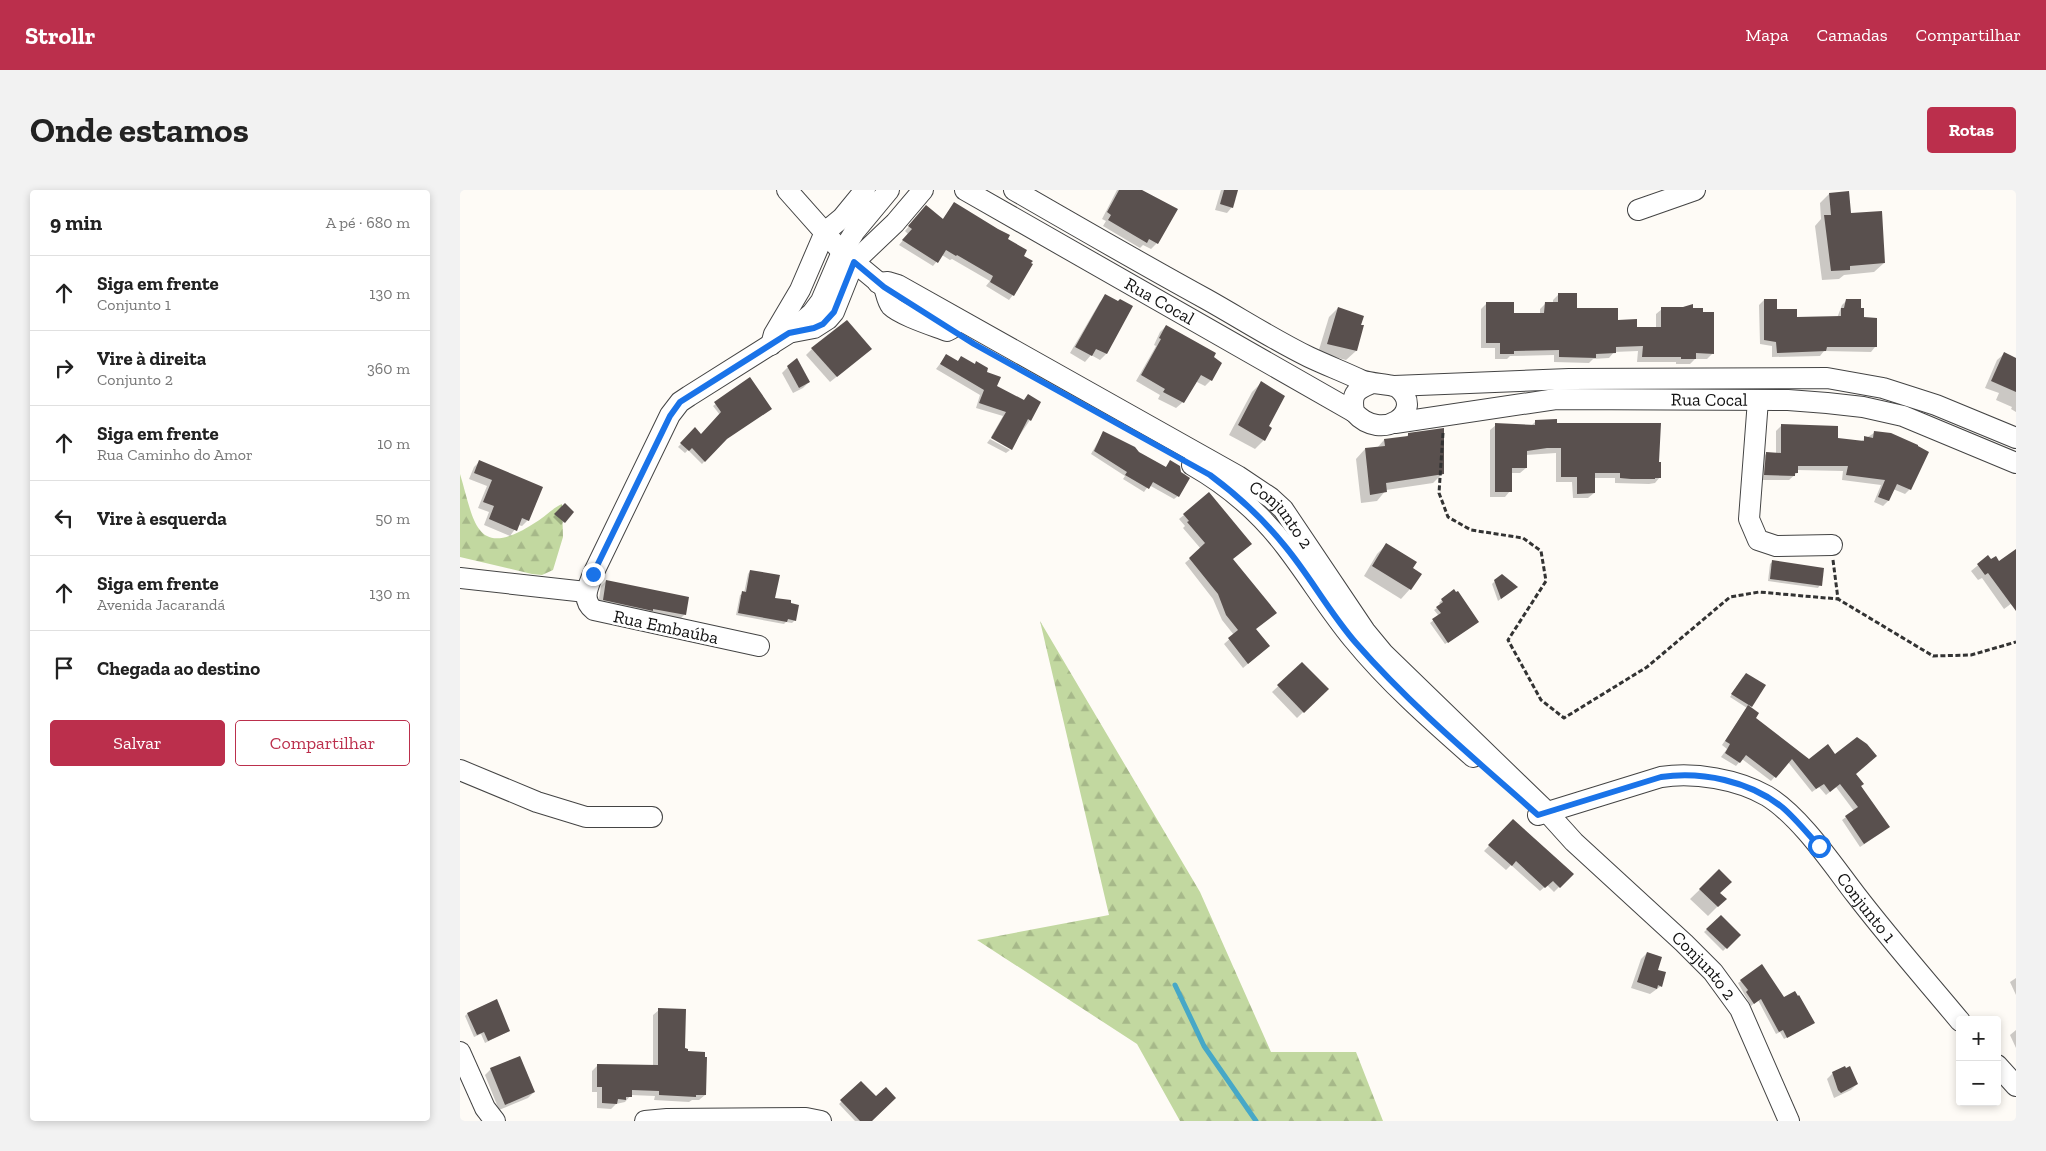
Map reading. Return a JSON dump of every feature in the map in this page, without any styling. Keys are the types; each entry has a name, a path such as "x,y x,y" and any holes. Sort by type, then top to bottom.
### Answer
{"street":[{"name":"Conjunto 2","path":"787,190 848,257 881,285 955,324 1213,469 1271,498 1283,509 1365,631 1379,658 1438,725 1542,813 1713,972 1740,1009 1789,1121"},
{"path":"778,338 826,232 842,218 865,190"},
{"path":"460,578 586,592 670,416 680,402 778,338 812,313 848,257 855,231 889,190"},
{"path":"908,190 913,190"},
{"path":"848,257 896,223 923,190"},
{"name":"Rua Cocal","path":"965,190 1354,412"},
{"name":"Rua Cocal","path":"1014,190 1308,356 1370,384"},
{"path":"1638,210 1695,190"},
{"name":"Rua Cocal","path":"1394,386 1569,379 1827,378 1883,388 1936,406 2016,438"},
{"path":"1370,384 1399,388 1406,400 1406,409 1404,415 1395,423 1369,424 1354,412 1352,400 1358,388 1370,384"},
{"name":"Rua Cocal","path":"1395,423 1556,399 1758,400 1827,403 1884,411 1903,416 2016,463"},
{"path":"1758,400 1749,519 1758,540 1776,546 1832,545"},
{"name":"Rua Embaúba","path":"586,592 588,604 594,610 759,646"},
{"path":"460,770 537,802 586,817 652,817"},
{"name":"Conjunto 1","path":"1542,813 1661,777 1682,774 1700,775 1726,781 1767,796 1783,808 1819,846 1856,896 1956,1016"},
{"path":"460,1052 485,1108 495,1121"},
{"path":"2001,1069 2016,1086"},
{"path":"645,1121 667,1118 806,1118 821,1121"}],"path":[{"path":"1444,415 1439,493 1448,517 1471,530 1523,538 1541,551 1546,581 1508,640 1541,700 1564,718 1647,667 1730,597 1759,592 1838,599 1933,656 1971,655 2016,642"},
{"path":"1832,545 1838,599"}],"green space":[{"path":"460,474 474,520 480,530 488,537 499,538 514,534 537,522 562,504 563,537 553,570 542,575 532,574 460,557"},
{"path":"1040,621 1200,892 1271,1052 1356,1052 1383,1121 1180,1121 1137,1044 977,940 1109,915"}],"building":[{"path":"1119,190 1142,190 1178,209 1158,244 1149,239 1147,243 1108,220 1111,215 1107,212"},
{"path":"1224,190 1238,190 1233,208 1220,204"},
{"path":"1849,191 1851,213 1882,211 1885,263 1850,266 1850,270 1831,271 1824,215 1831,215 1829,193"},
{"path":"954,202 1010,235 1008,239 1027,250 1024,256 1033,261 1031,263 1033,264 1014,296 990,282 993,276 957,255 946,250 938,263 902,240 912,229 908,226 926,205 943,219"},
{"path":"1558,293 1577,293 1577,308 1618,308 1618,320 1637,319 1637,327 1661,327 1661,307 1683,307 1693,304 1693,308 1703,308 1703,312 1714,312 1714,354 1696,353 1696,359 1642,357 1643,346 1616,347 1616,353 1596,354 1596,358 1559,357 1559,350 1514,351 1514,354 1500,354 1500,343 1486,343 1486,302 1514,302 1514,313 1544,313 1545,302 1558,302"},
{"path":"1105,294 1133,306 1107,354 1096,349 1092,356 1075,347"},
{"path":"1764,299 1777,299 1777,309 1797,309 1797,317 1841,316 1841,308 1844,308 1846,299 1861,299 1864,317 1877,318 1877,347 1827,347 1826,351 1777,353 1776,342 1764,340"},
{"path":"1338,307 1364,316 1361,325 1364,325 1357,351 1327,344"},
{"path":"847,320 872,349 837,377 811,348"},
{"path":"1166,325 1216,353 1214,357 1222,363 1212,381 1201,375 1184,403 1163,392 1165,389 1141,375 1161,339 1159,338"},
{"path":"2004,352 2016,358 2016,392 1991,381"},
{"path":"946,354 958,361 961,356 975,364 976,361 988,368 987,372 1001,377 997,386 1024,400 1028,394 1041,402 1031,421 1028,419 1012,450 991,438 1006,412 979,403 984,390 940,364"},
{"path":"797,358 810,382 799,388 787,366"},
{"path":"750,377 772,409 727,439 705,462 692,448 689,451 680,443 695,427 701,434 721,412 714,402"},
{"path":"1261,381 1285,396 1269,426 1272,428 1265,441 1238,425"},
{"path":"1557,419 1557,423 1661,423 1659,462 1661,462 1661,478 1631,479 1620,478 1620,473 1595,473 1595,493 1577,494 1577,477 1561,477 1561,448 1547,448 1527,451 1527,468 1512,468 1512,492 1495,492 1495,423 1535,425 1535,420"},
{"path":"1781,424 1838,426 1838,438 1864,441 1864,436 1873,438 1874,431 1891,433 1929,452 1911,490 1897,484 1889,501 1878,497 1885,480 1846,475 1848,466 1798,466 1798,473 1795,473 1795,476 1764,475 1766,452 1781,453"},
{"path":"1444,428 1444,474 1386,483 1387,492 1370,495 1365,448 1385,446 1384,439 1408,436 1408,433"},
{"path":"1103,431 1135,447 1139,452 1166,467 1170,460 1180,466 1181,472 1190,478 1179,497 1153,482 1149,489 1125,475 1127,472 1094,451"},
{"path":"479,460 543,487 529,521 522,518 517,531 489,519 494,506 483,502 492,480 474,473"},
{"path":"1209,492 1252,544 1233,559 1277,613 1256,629 1270,646 1248,664 1228,638 1238,630 1226,615 1218,594 1189,558 1205,543 1187,522 1189,521 1183,514"},
{"path":"565,503 574,512 565,523 554,514"},
{"path":"1386,543 1417,562 1413,568 1422,574 1411,590 1372,566"},
{"path":"2016,549 2016,611 1988,573 1985,575 1977,564 1988,555 1991,559 1996,556 1999,561"},
{"path":"1772,560 1824,568 1822,586 1770,579"},
{"path":"750,570 780,575 775,598 791,600 791,603 799,605 796,621 788,619 787,622 738,613 742,591 746,592"},
{"path":"1502,574 1518,587 1501,599 1494,580"},
{"path":"606,580 689,597 686,615 653,609 653,611 603,600"},
{"path":"1454,589 1456,592 1458,591 1479,622 1448,643 1432,619 1441,613 1436,607 1443,602 1441,599"},
{"path":"1302,662 1329,689 1304,713 1277,685"},
{"path":"1746,673 1766,685 1752,707 1731,694"},
{"path":"1748,705 1759,713 1756,718 1809,759 1828,744 1835,754 1857,737 1867,744 1877,756 1856,774 1864,784 1861,786 1890,827 1864,844 1845,816 1858,807 1840,784 1830,792 1824,784 1816,789 1792,759 1776,778 1746,755 1740,763 1725,753 1730,744 1725,741"},
{"path":"1513,819 1574,874 1560,888 1553,881 1545,888 1516,861 1512,866 1488,845"},
{"path":"1719,869 1732,882 1720,893 1727,899 1718,907 1699,889"},
{"path":"1721,915 1741,935 1727,949 1706,929"},
{"path":"1647,952 1662,957 1658,970 1666,972 1662,987 1658,985 1657,989 1637,982"},
{"path":"1762,964 1784,997 1795,991 1799,995 1815,1023 1787,1038 1783,1030 1779,1032 1761,999 1754,1004 1746,992 1748,990 1740,980"},
{"path":"497,999 510,1031 488,1041 484,1032 477,1035 467,1013"},
{"path":"658,1008 686,1009 685,1048 688,1051 705,1052 705,1057 707,1057 706,1095 696,1095 696,1097 659,1095 659,1091 632,1090 632,1097 626,1097 626,1100 618,1099 617,1104 602,1103 602,1087 597,1087 597,1064 658,1065"},
{"path":"520,1056 535,1092 505,1105 490,1068"},
{"path":"1845,1066 1846,1068 1850,1066 1858,1084 1841,1093 1838,1090 1832,1072"},
{"path":"861,1081 876,1096 886,1087 896,1098 872,1121 860,1121 840,1100"}],"waterway":[{"path":"1175,985 1204,1046 1256,1121"}],"route":[{"path":"593,574 670,416 680,402 789,333 814,328 823,324 834,312 854,262 884,287 974,344 1210,475 1229,489 1266,524 1285,546 1338,620 1374,663 1444,731 1538,815 1661,777 1682,774 1700,775 1726,781 1767,796 1783,808 1819,846"}]}
